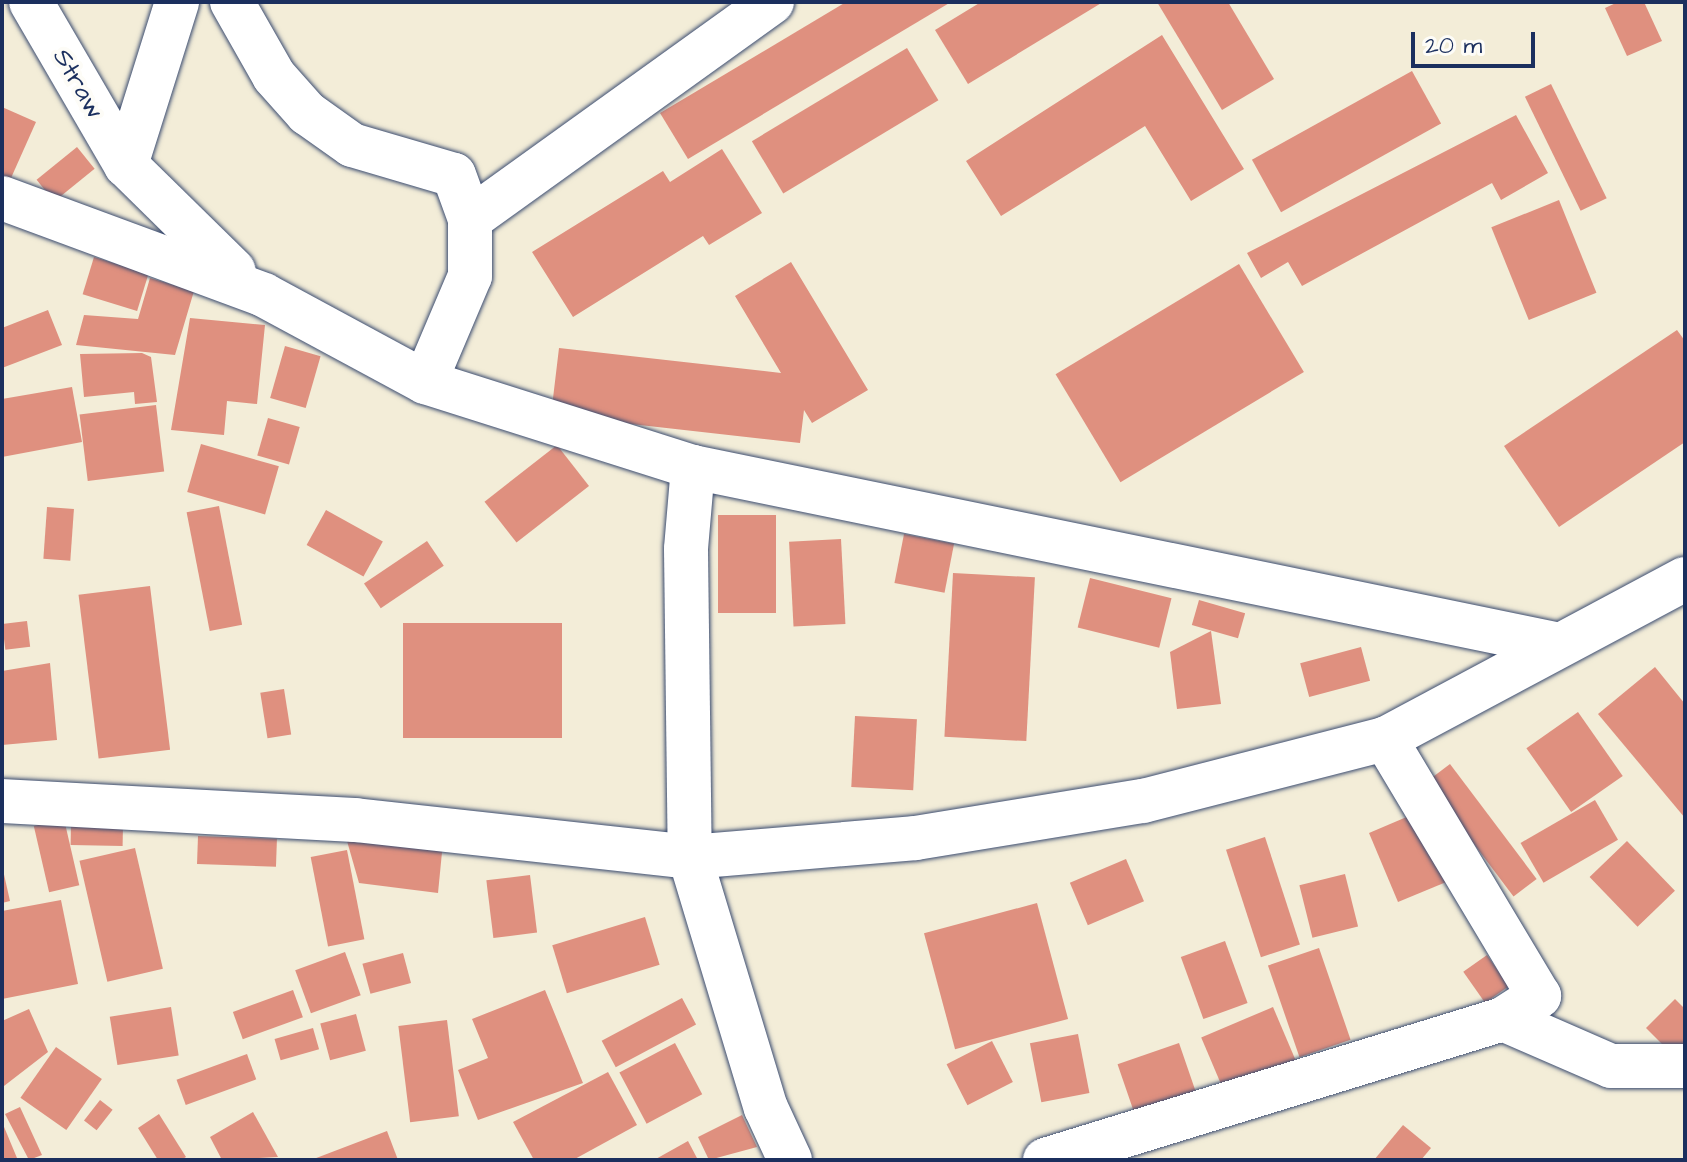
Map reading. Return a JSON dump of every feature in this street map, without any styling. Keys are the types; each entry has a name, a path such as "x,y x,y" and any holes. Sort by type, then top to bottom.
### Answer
{"street":[{"name":"Straw","path":"31,2 126,165 190,235 264,295"},
{"path":"126,165 177,2"},
{"path":"232,2 274,76 307,113 352,145 454,175 470,219 470,276 425,382"},
{"path":"470,219 772,2"},
{"path":"2,198 264,295 425,382 693,467 1560,645"},
{"path":"693,467 686,549 690,857 766,1108 790,1160"},
{"path":"2,801 355,820 690,857 916,838 1143,801 1385,739 1685,579"},
{"path":"1045,1160 1525,1012 1539,996 1385,739"},
{"path":"1503,1019 1611,1066 1685,1066"}],"building":[{"path":"846,2 951,2 688,159 660,113"},
{"path":"981,2 1103,2 968,84 935,30"},
{"path":"1157,2 1228,2 1274,79 1222,110"},
{"path":"1618,2 1644,2 1662,41 1627,56 1605,8"},
{"path":"1162,35 1244,169 1191,201 1145,126 1001,216 966,161"},
{"path":"907,48 938,100 783,194 752,141"},
{"path":"1412,71 1441,123 1281,212 1252,160"},
{"path":"1551,84 1607,198 1581,211 1525,97"},
{"path":"2,107 36,122 7,187 2,185"},
{"path":"1516,115 1548,173 1501,200 1492,183 1302,286 1288,262 1261,278 1247,253"},
{"path":"77,147 95,169 54,201 37,180"},
{"path":"722,149 762,213 709,245 703,236 573,317 532,252 663,171 670,182"},
{"path":"1559,200 1596,293 1529,320 1491,227"},
{"path":"94,257 149,274 137,311 83,294"},
{"path":"791,262 868,390 812,423 804,410 800,443 551,415 559,348 781,373 735,296"},
{"path":"1239,264 1304,372 1120,482 1056,374"},
{"path":"150,278 194,291 175,355 76,345 84,315 138,319"},
{"path":"48,310 62,345 2,368 2,328"},
{"path":"190,318 265,325 257,404 227,401 224,435 171,430"},
{"path":"1677,330 1685,341 1685,442 1559,527 1504,446"},
{"path":"285,346 321,356 306,408 270,398"},
{"path":"142,353 151,357 157,402 135,404 134,392 84,397 80,354"},
{"path":"72,387 82,442 2,457 2,399"},
{"path":"156,405 164,472 88,481 80,414"},
{"path":"268,418 300,427 289,465 257,455"},
{"path":"201,444 279,466 265,514 187,492"},
{"path":"557,445 589,486 517,543 485,502"},
{"path":"219,506 242,625 210,631 187,512"},
{"path":"47,507 74,509 70,561 43,559"},
{"path":"326,510 383,542 363,576 307,545"},
{"path":"718,515 776,515 776,613 718,613"},
{"path":"904,534 954,544 945,593 894,583"},
{"path":"841,539 845,624 794,627 789,542"},
{"path":"427,541 444,566 381,608 364,583"},
{"path":"953,573 1035,577 1026,741 944,737"},
{"path":"1090,578 1172,598 1159,648 1078,627"},
{"path":"150,586 170,750 99,759 79,595"},
{"path":"1199,600 1245,613 1238,638 1192,625"},
{"path":"27,621 30,647 5,650 2,624"},
{"path":"403,623 562,623 562,738 403,738"},
{"path":"1211,631 1221,704 1177,709 1170,652"},
{"path":"1361,647 1370,681 1309,697 1300,663"},
{"path":"50,663 57,740 2,745 2,671"},
{"path":"1655,667 1685,704 1685,818 1598,714"},
{"path":"284,689 291,734 267,738 260,693"},
{"path":"1578,712 1623,776 1571,812 1526,748"},
{"path":"855,716 917,719 913,790 851,787"},
{"path":"1450,764 1537,879 1514,896 1427,781"},
{"path":"1595,800 1618,840 1544,883 1521,843"},
{"path":"1416,813 1468,873 1398,902 1369,833"},
{"path":"64,819 79,885 49,892 34,826"},
{"path":"71,823 123,824 123,846 71,845"},
{"path":"345,834 443,842 438,893 359,883"},
{"path":"198,836 277,839 276,867 197,864"},
{"path":"1265,837 1300,944 1261,957 1226,850"},
{"path":"1627,841 1675,891 1638,927 1590,877"},
{"path":"135,848 163,969 107,982 79,861"},
{"path":"347,850 364,939 328,946 311,857"},
{"path":"1126,859 1144,901 1088,925 1070,883"},
{"path":"2,871 10,901 2,903"},
{"path":"1345,874 1358,926 1312,938 1299,885"},
{"path":"530,875 537,933 493,938 486,880"},
{"path":"61,900 78,984 2,999 2,911"},
{"path":"1037,903 1068,1019 955,1049 924,933"},
{"path":"645,917 660,965 567,993 552,945"},
{"path":"1225,941 1248,1003 1203,1019 1181,957"},
{"path":"1319,948 1351,1040 1300,1057 1268,966"},
{"path":"345,952 361,995 311,1013 295,970"},
{"path":"403,953 411,983 370,994 362,964"},
{"path":"1487,955 1509,986 1485,1003 1463,972"},
{"path":"293,990 303,1017 243,1039 233,1012"},
{"path":"545,990 583,1083 478,1120 458,1070 488,1058 472,1019"},
{"path":"682,998 696,1024 616,1067 602,1041"},
{"path":"1675,999 1685,1009 1685,1042 1672,1054 1646,1028"},
{"path":"171,1007 179,1055 117,1065 110,1017"},
{"path":"1273,1007 1296,1061 1224,1092 1201,1037"},
{"path":"29,1009 48,1052 4,1086 2,1021"},
{"path":"356,1014 366,1051 330,1060 320,1024"},
{"path":"447,1020 459,1116 410,1122 398,1026"},
{"path":"313,1028 319,1049 281,1060 275,1039"},
{"path":"1078,1034 1089,1093 1041,1102 1030,1043"},
{"path":"992,1041 1013,1082 967,1105 947,1064"},
{"path":"675,1043 702,1094 647,1124 619,1073"},
{"path":"1179,1043 1201,1108 1140,1129 1118,1064"},
{"path":"56,1047 102,1079 66,1130 20,1098"},
{"path":"247,1054 256,1079 186,1105 177,1080"},
{"path":"608,1072 637,1125 573,1160 534,1160 513,1122"},
{"path":"100,1100 113,1110 97,1130 84,1120"},
{"path":"20,1107 42,1155 29,1160 5,1114"},
{"path":"253,1112 278,1157 222,1160 210,1137"},
{"path":"159,1114 186,1157 181,1160 158,1160 138,1128"},
{"path":"742,1115 757,1147 709,1160 698,1137"},
{"path":"2,1122 17,1158 13,1160 2,1160"},
{"path":"1403,1125 1431,1148 1421,1160 1374,1160"},
{"path":"387,1131 398,1160 311,1160"},
{"path":"688,1141 698,1160 654,1160"}]}
